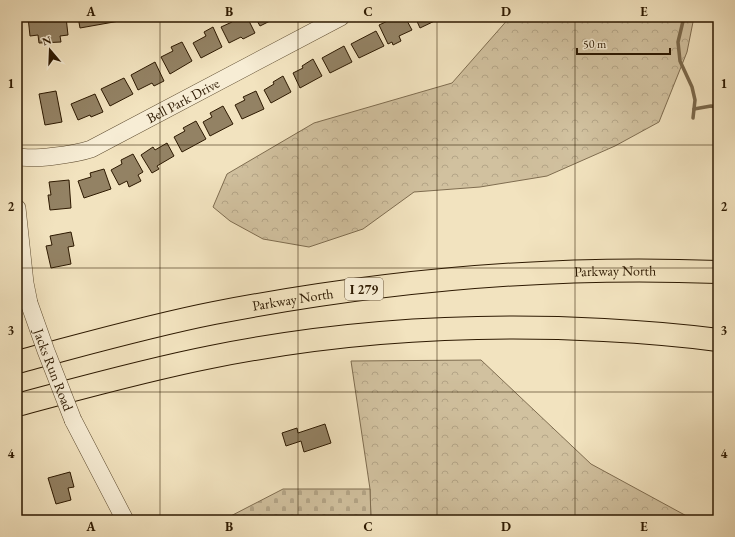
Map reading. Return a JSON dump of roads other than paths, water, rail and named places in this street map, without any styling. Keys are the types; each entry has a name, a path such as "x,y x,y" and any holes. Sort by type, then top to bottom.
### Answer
{"highway":[{"name":"Parkway North","path":"17,362 113,336 213,313 371,288 429,281 523,273 646,271 718,272"},
{"path":"17,406 139,373 211,356 322,339 386,332 491,327 540,327 660,334 718,340"}],"street":[{"name":"Bell Park Drive","path":"17,156 29,158 59,156 79,153 91,149 342,17"},
{"name":"Jacks Run Road","path":"17,208 25,283 29,303 73,420 125,520"}],"waterway":[{"path":"684,17 678,42 680,61 692,87 695,100 693,118"},
{"path":"694,109 711,106 718,107"}]}
